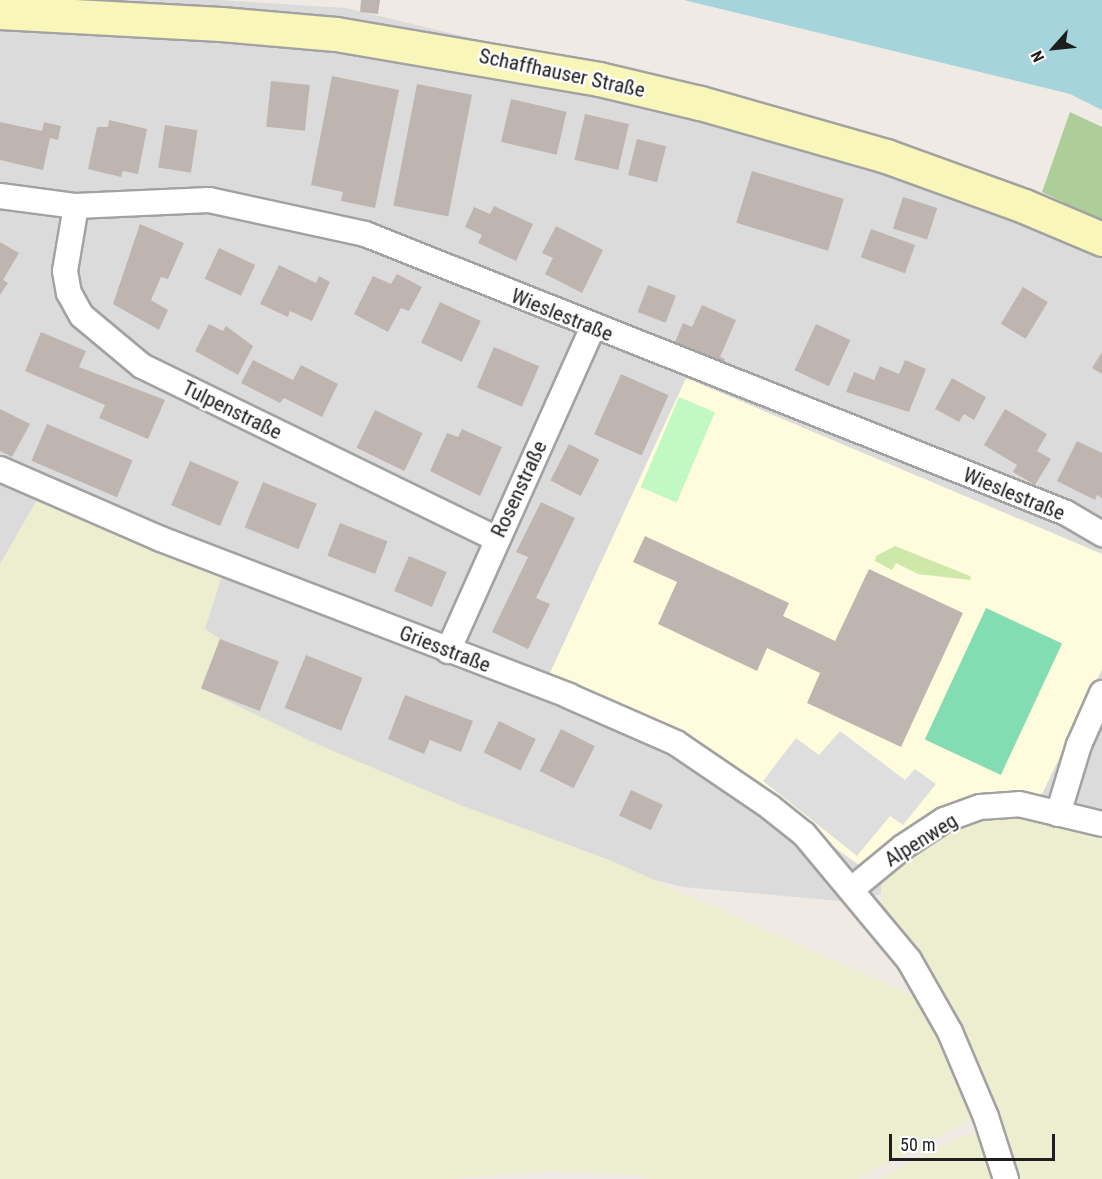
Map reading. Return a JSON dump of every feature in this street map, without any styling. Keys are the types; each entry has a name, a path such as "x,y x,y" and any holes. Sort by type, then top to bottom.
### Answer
{"main road":[{"name":"Schaffhauser Straße","path":"0,12 221,24 336,34 599,79 734,112 886,156 1024,206 1102,239"}],"street":[{"name":"Wieslestraße","path":"0,196 76,206 209,200 364,234 593,327 1066,513 1102,534"},
{"name":"Tulpenstraße","path":"76,206 65,271 69,293 82,316 142,366 496,539"},
{"name":"Rosenstraße","path":"448,651 496,539 593,327"},
{"name":"Griesstraße","path":"0,469 161,539 569,696 676,743 804,834 909,960 950,1032 986,1117 1006,1179"},
{"path":"1058,814 1079,745 1102,693"},
{"name":"Alpenweg","path":"852,889 903,847 944,820 971,810 1019,804 1102,824"}],"shaded area":[{"path":"0,0 220,0 346,8 899,141 1102,254 1102,857 841,901 683,887 0,717"},
{"path":"686,378 1102,554 1102,669 1042,794 971,795 859,865 684,739 549,675"},
{"path":"840,731 905,780 915,769 936,784 903,825 890,816 857,856 763,781 796,738 819,755"}],"green space":[{"path":"1070,112 1102,127 1102,221 1042,192"},
{"path":"679,397 715,412 677,502 641,487"},
{"path":"39,496 222,576 205,629 220,639 201,688 317,744 463,806 612,861 924,1001 946,1046 971,1120 857,1179 651,1179 635,1175 549,1171 447,1179 0,1179 0,564"},
{"path":"895,546 970,576 971,580 918,574 896,563 892,570 875,561 876,556"},
{"path":"986,608 1062,643 1001,775 925,739"},
{"path":"1006,811 1102,828 1102,1179 1015,1179 920,956 881,903 881,879 890,869 953,826"},
{"path":"978,1133 997,1179 878,1179 962,1136"}],"water":[{"path":"684,0 1102,0 1102,110 1070,94"}],"building":[{"path":"361,0 380,0 378,14 360,12"},
{"path":"332,76 399,90 375,208 341,201 343,192 311,185"},
{"path":"271,81 310,85 305,131 266,127"},
{"path":"417,84 472,95 448,216 393,206"},
{"path":"511,99 567,112 557,155 501,142"},
{"path":"585,114 629,124 618,170 574,160"},
{"path":"109,120 147,129 138,174 123,171 121,177 88,169 97,127 108,127"},
{"path":"0,122 42,131 44,122 61,126 58,140 50,138 43,170 0,160"},
{"path":"165,125 198,130 191,173 158,167"},
{"path":"637,139 666,146 657,182 628,175"},
{"path":"752,171 844,199 828,251 736,223"},
{"path":"903,197 937,208 927,240 893,228"},
{"path":"494,206 533,224 516,261 478,243 482,235 465,227 474,207 490,214"},
{"path":"140,224 184,243 168,279 161,277 151,300 168,310 159,330 113,304"},
{"path":"556,226 603,250 582,293 545,274 553,258 542,253"},
{"path":"871,229 915,245 905,273 861,257"},
{"path":"0,242 19,253 3,280 8,283 0,295"},
{"path":"219,248 255,265 241,296 205,279"},
{"path":"279,265 316,283 319,276 330,282 312,321 290,311 288,317 260,304"},
{"path":"397,274 422,287 409,311 401,308 388,332 354,314 373,276 391,284"},
{"path":"648,285 676,296 666,323 638,312"},
{"path":"1023,287 1048,302 1026,339 1001,324"},
{"path":"440,302 481,321 462,362 421,343"},
{"path":"702,305 736,320 720,357 725,359 720,368 675,342 683,323 692,327"},
{"path":"209,324 223,331 226,326 253,346 238,375 195,351"},
{"path":"816,324 850,340 829,386 794,370"},
{"path":"41,332 86,351 79,367 165,400 148,439 99,418 105,405 25,371"},
{"path":"494,347 539,366 522,407 477,388"},
{"path":"1102,352 1102,374 1092,368"},
{"path":"253,360 293,380 301,365 338,384 322,417 284,398 280,403 241,383"},
{"path":"905,360 926,369 909,412 846,392 854,372 874,380 880,366 899,374"},
{"path":"621,374 669,395 642,455 594,434"},
{"path":"952,378 986,397 974,420 964,414 959,422 935,409"},
{"path":"0,409 30,424 12,457 0,451"},
{"path":"1005,409 1047,434 1037,451 1051,459 1035,485 1013,472 1017,465 984,445"},
{"path":"375,410 423,433 404,471 357,448"},
{"path":"47,424 133,460 117,497 31,461"},
{"path":"462,429 502,447 480,496 430,471 447,433 458,437"},
{"path":"1077,441 1102,453 1102,498 1097,495 1095,500 1057,481"},
{"path":"569,444 599,459 581,496 550,481"},
{"path":"190,461 239,482 220,526 171,505"},
{"path":"263,482 317,504 298,549 245,527"},
{"path":"541,502 575,518 536,598 550,604 528,649 492,632 528,557 516,552"},
{"path":"340,523 388,541 375,574 327,556"},
{"path":"645,536 789,603 783,616 835,641 869,569 963,613 901,747 807,703 820,673 767,648 757,671 658,624 677,582 633,562"},
{"path":"409,556 447,572 432,607 394,591"},
{"path":"220,639 279,662 260,711 201,688"},
{"path":"306,655 363,678 341,731 285,708"},
{"path":"405,695 473,721 461,752 430,740 424,754 388,739"},
{"path":"499,721 536,739 521,770 484,752"},
{"path":"561,729 595,746 574,788 540,771"},
{"path":"631,790 663,805 651,830 619,815"}]}
